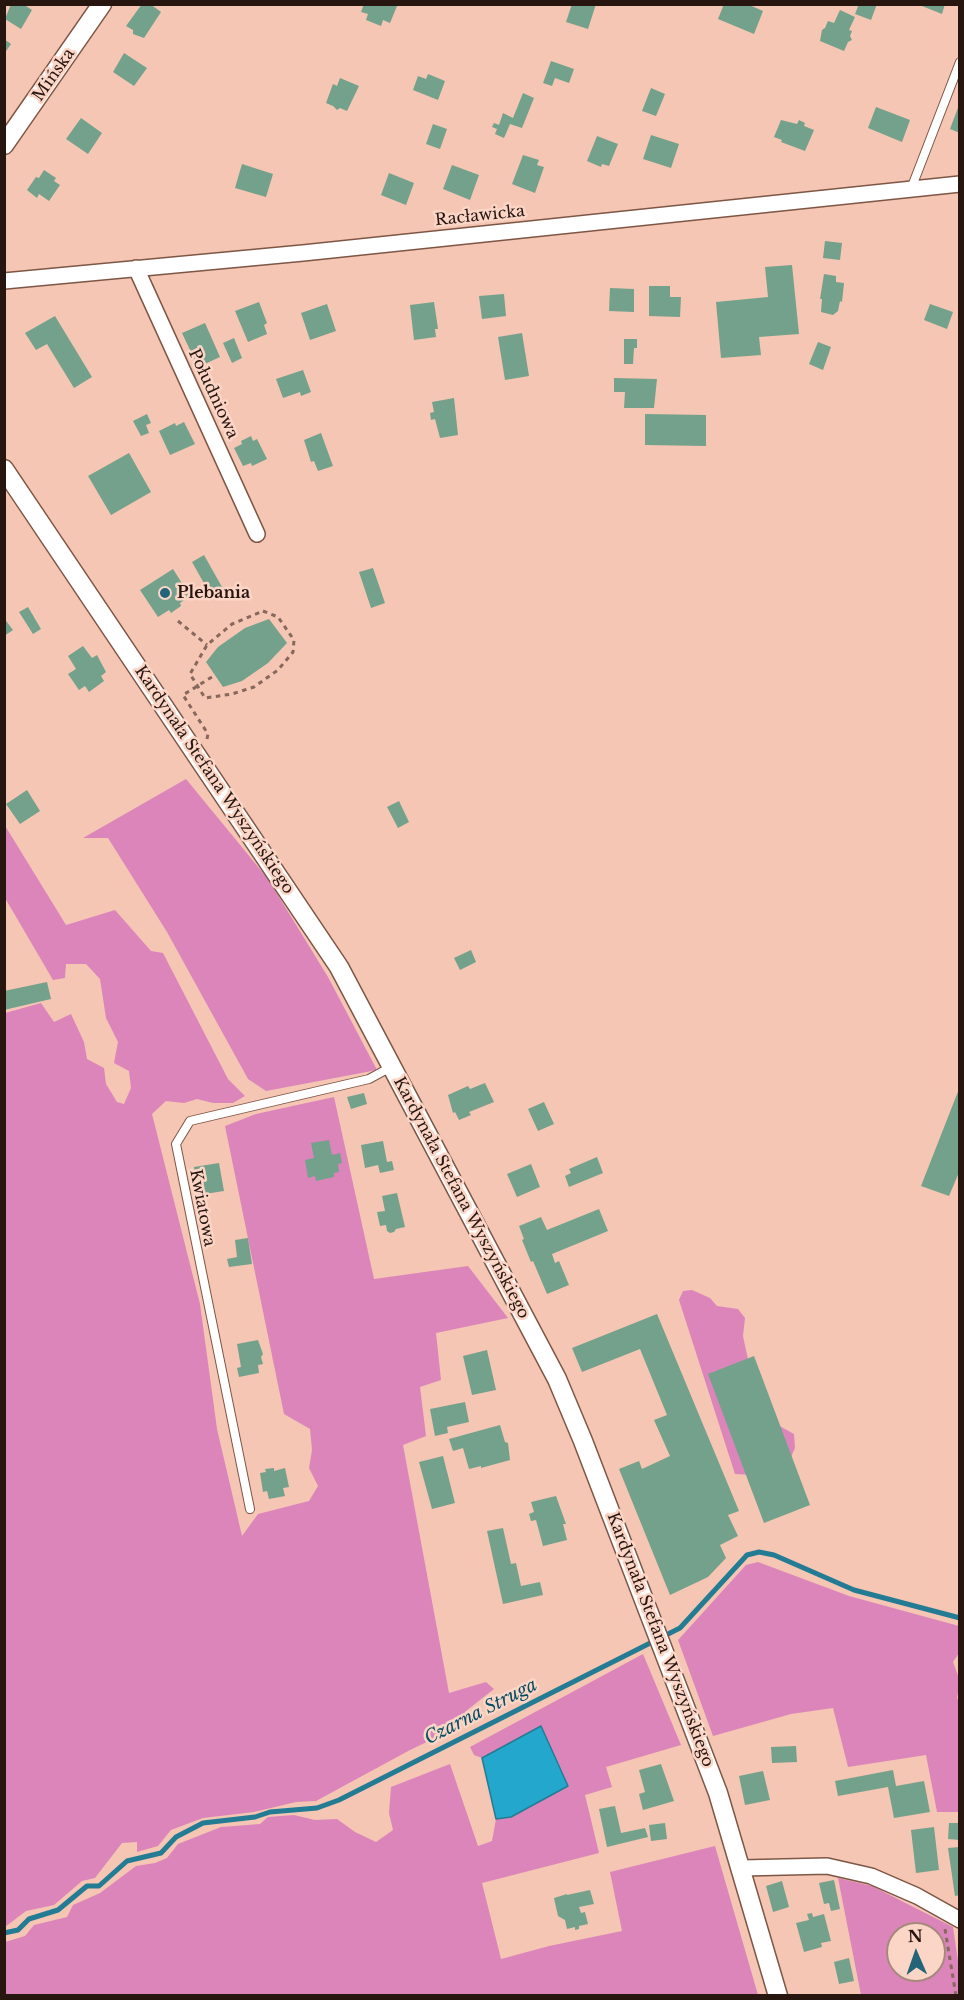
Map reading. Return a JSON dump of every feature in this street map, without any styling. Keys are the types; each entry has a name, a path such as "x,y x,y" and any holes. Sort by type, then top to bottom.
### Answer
{"street":[{"name":"Mińska","path":"4,145 102,4"},
{"name":"Racławicka","path":"4,281 303,253 960,184"},
{"name":"Południowa","path":"136,268 257,534"},
{"name":"Kardynała Stefana Wyszyńskiego","path":"4,469 232,796 339,967 557,1379 587,1451 718,1793 778,1995"},
{"path":"742,1868 826,1866 871,1876 917,1896 960,1920"}],"lane":[{"path":"911,189 960,62"},
{"name":"Kwiatowa","path":"249,1509 176,1144 190,1121 369,1079 392,1066"}],"path":[{"path":"263,611 278,617 294,640 293,652 278,670 254,687 232,694 205,698 197,686 190,674 207,645 232,624 263,611"},
{"path":"178,621 207,645"},
{"path":"186,694 214,675"},
{"path":"942,1910 956,1995"}],"shaded area":[{"path":"186,779 268,879 328,977 377,1070 266,1091 248,1079 167,932 108,838 83,838"},
{"path":"4,824 66,925 115,910 151,951 163,953 228,1079 245,1096 233,1103 213,1103 197,1099 184,1103 166,1101 152,1114 200,1304 217,1429 242,1536 258,1514 309,1501 318,1486 309,1468 312,1450 310,1429 284,1414 225,1126 256,1114 334,1097 374,1279 468,1266 508,1318 436,1333 441,1380 420,1387 426,1436 403,1445 449,1693 486,1682 494,1689 466,1711 452,1730 316,1801 296,1802 254,1812 203,1818 171,1830 158,1846 137,1852 137,1842 122,1843 95,1878 82,1881 54,1905 26,1911 5,1927 5,1013 41,1003 54,1022 71,1014 84,1042 87,1059 104,1068 106,1084 117,1102 124,1104 131,1088 129,1071 114,1063 118,1042 106,1018 100,979 86,964 66,964 65,978 53,980 5,898"},
{"path":"692,1290 710,1298 717,1306 738,1309 745,1318 743,1336 749,1364 767,1419 794,1434 795,1448 790,1459 755,1475 735,1474 679,1300 683,1291"},
{"path":"758,1562 849,1596 959,1626 959,1653 953,1662 960,1681 957,1698 960,1704 959,1812 937,1812 926,1755 848,1767 833,1708 791,1714 713,1736 678,1640 746,1565"},
{"path":"643,1654 681,1745 606,1767 612,1787 585,1795 599,1853 482,1883 501,1959 549,1946 622,1931 610,1872 715,1846 758,1995 5,1996 5,1942 25,1936 34,1925 67,1917 73,1905 100,1893 136,1866 155,1863 167,1858 178,1844 221,1827 260,1824 268,1817 294,1815 315,1820 337,1819 355,1832 376,1842 393,1830 389,1813 391,1787 450,1764 478,1846 492,1841 496,1819 512,1817 541,1726 482,1758 474,1755 470,1747"},
{"path":"838,1878 872,1886 943,1922 886,1922 886,1982 946,1982 946,1923 953,1927 959,1968 959,1995 861,1995"}],"water":[{"path":"541,1726 568,1786 511,1817 496,1819 482,1758"}],"building":[{"path":"11,4 23,4 32,10 21,29 5,19"},
{"path":"142,4 150,4 161,12 144,38 133,34 133,30 126,26"},
{"path":"364,4 397,6 390,23 383,20 381,26 366,20 368,14 361,12"},
{"path":"572,4 596,4 588,29 566,22"},
{"path":"724,4 747,4 763,11 754,34 718,19"},
{"path":"859,4 877,4 871,20 855,14"},
{"path":"917,4 945,4 942,14"},
{"path":"840,10 855,17 849,30 852,31 850,36 852,40 848,42 844,51 820,41 822,30 828,21 834,23"},
{"path":"4,39 11,44 4,54"},
{"path":"124,53 147,68 134,86 113,72"},
{"path":"551,61 574,69 569,83 555,78 552,86 543,83"},
{"path":"428,74 445,81 438,100 413,90 418,76 426,79"},
{"path":"340,78 359,86 347,111 340,108 337,110 326,103 333,84 337,86"},
{"path":"651,88 665,94 656,116 642,111"},
{"path":"523,93 534,98 522,128 510,124 504,138 495,134 497,129 492,127 494,123 499,125 503,113 513,118"},
{"path":"960,105 960,133 950,129"},
{"path":"876,107 910,120 902,142 868,128"},
{"path":"81,118 102,133 88,154 66,139"},
{"path":"781,120 797,124 799,120 805,123 804,126 814,130 805,151 774,137"},
{"path":"433,124 447,129 440,149 426,144"},
{"path":"651,135 679,144 671,168 643,159"},
{"path":"597,136 618,144 609,166 602,164 601,167 587,161"},
{"path":"523,155 539,160 537,165 544,167 535,193 512,184"},
{"path":"242,164 273,174 266,197 235,188"},
{"path":"452,165 479,175 470,200 443,189"},
{"path":"44,170 56,178 54,181 60,185 49,201 39,194 37,198 27,190"},
{"path":"389,173 414,183 406,205 381,195"},
{"path":"825,241 842,243 840,260 823,258"},
{"path":"792,265 799,334 759,337 761,355 721,358 716,302 768,297 765,267"},
{"path":"824,274 836,276 836,282 844,283 842,302 840,301 838,311 833,315 821,312 822,299 820,299"},
{"path":"649,286 670,286 670,297 681,297 680,317 649,316"},
{"path":"610,288 634,289 634,312 609,311"},
{"path":"504,294 506,316 482,319 479,296"},
{"path":"259,302 267,323 264,325 267,334 248,342 235,311"},
{"path":"434,302 438,329 435,329 436,337 414,340 410,305"},
{"path":"327,304 336,331 310,340 301,313"},
{"path":"930,304 953,312 947,329 924,320"},
{"path":"55,316 92,377 74,388 47,344 36,350 25,333"},
{"path":"205,323 220,357 198,367 182,333"},
{"path":"522,333 529,376 505,380 498,337"},
{"path":"234,338 242,358 232,363 223,343"},
{"path":"624,339 637,339 633,364 624,364"},
{"path":"818,342 831,347 823,370 809,364"},
{"path":"303,370 311,392 301,396 300,392 283,398 276,379"},
{"path":"614,378 657,379 654,408 624,408 625,392 614,392"},
{"path":"454,398 458,435 440,438 435,419 431,420 430,413 434,412 432,402"},
{"path":"147,414 151,423 146,425 149,433 141,436 133,421"},
{"path":"645,414 706,415 706,446 645,445"},
{"path":"184,422 195,444 170,455 159,431 175,423 176,426"},
{"path":"321,433 333,466 318,471 314,461 311,462 304,440"},
{"path":"251,436 253,441 257,439 267,459 252,466 251,463 243,466 234,448"},
{"path":"129,453 151,492 111,515 88,476"},
{"path":"204,555 222,587 210,594 192,562"},
{"path":"373,568 385,603 371,608 359,572"},
{"name":"Plebania","path":"173,569 190,596 171,613 169,610 158,617 140,590"},
{"path":"28,607 41,629 33,634 19,612"},
{"path":"4,618 13,630 4,636"},
{"path":"269,619 287,643 268,663 242,681 223,687 206,662 218,647 245,628"},
{"path":"83,646 92,658 97,655 106,672 101,676 104,681 89,692 85,686 79,690 68,674 76,669 68,656"},
{"path":"27,790 40,811 20,824 6,804"},
{"path":"399,801 409,822 398,828 387,807"},
{"path":"471,950 476,962 460,970 454,958"},
{"path":"47,982 51,999 4,1010 4,991"},
{"path":"485,1083 494,1102 469,1112 471,1115 459,1120 455,1112 453,1113 448,1095 468,1086 470,1089"},
{"path":"959,1089 960,1170 949,1196 921,1186"},
{"path":"364,1093 367,1104 351,1109 347,1097"},
{"path":"544,1102 554,1124 538,1131 528,1109"},
{"path":"329,1140 332,1155 340,1153 342,1163 338,1164 339,1172 334,1173 334,1177 316,1181 315,1176 308,1178 305,1160 314,1158 311,1143"},
{"path":"383,1141 387,1162 392,1161 394,1170 380,1173 378,1165 365,1168 361,1145"},
{"path":"597,1157 603,1173 569,1187 565,1176 571,1173 569,1169"},
{"path":"219,1163 224,1191 198,1195 194,1167"},
{"path":"531,1164 540,1187 517,1197 507,1174"},
{"path":"397,1193 405,1227 390,1233 386,1225 380,1226 377,1212 385,1211 382,1196"},
{"path":"599,1209 608,1231 552,1254 555,1263 559,1261 569,1285 547,1294 533,1261 531,1262 519,1226 541,1217 547,1230"},
{"path":"248,1238 252,1264 229,1267 227,1259 237,1257 235,1240"},
{"path":"657,1314 739,1511 728,1515 738,1536 720,1545 726,1558 708,1577 670,1595 619,1469 639,1461 642,1469 670,1456 654,1420 667,1415 640,1349 582,1372 572,1348"},
{"path":"258,1340 263,1354 261,1357 263,1364 258,1365 259,1373 239,1377 237,1368 241,1367 237,1344"},
{"path":"487,1350 496,1390 472,1395 463,1356"},
{"path":"754,1356 810,1505 764,1523 708,1374"},
{"path":"465,1402 469,1422 447,1427 448,1433 435,1436 430,1409"},
{"path":"500,1425 505,1442 508,1443 510,1460 469,1469 463,1448 453,1451 449,1439"},
{"path":"443,1456 455,1503 432,1509 419,1462"},
{"path":"274,1468 274,1471 285,1468 289,1487 283,1488 285,1496 269,1499 267,1491 263,1492 260,1473 266,1472 265,1469"},
{"path":"556,1496 566,1524 563,1524 567,1540 543,1546 536,1520 531,1521 529,1514 534,1512 531,1502"},
{"path":"503,1528 511,1564 516,1563 521,1586 540,1582 543,1595 503,1604 487,1531"},
{"path":"796,1746 797,1762 772,1763 771,1747"},
{"path":"661,1764 674,1801 643,1810 639,1794 645,1792 639,1770"},
{"path":"893,1770 896,1786 924,1781 930,1812 894,1818 888,1787 838,1796 835,1781"},
{"path":"763,1771 770,1800 745,1805 739,1776"},
{"path":"615,1806 621,1833 645,1828 648,1837 607,1847 599,1809"},
{"path":"665,1823 667,1839 651,1841 649,1825"},
{"path":"949,1823 960,1823 960,1840 948,1839"},
{"path":"934,1827 939,1870 916,1873 911,1830"},
{"path":"960,1847 960,1895 955,1896 948,1848"},
{"path":"834,1880 840,1909 831,1911 829,1903 824,1904 819,1883"},
{"path":"782,1881 789,1907 773,1912 766,1886"},
{"path":"590,1890 594,1904 579,1907 581,1913 585,1912 588,1924 579,1926 579,1929 575,1930 575,1927 567,1929 565,1920 558,1916 554,1898"},
{"path":"812,1913 813,1917 824,1914 831,1941 821,1943 822,1947 804,1952 796,1923 809,1920 807,1914"},
{"path":"849,1958 854,1981 839,1984 834,1962"}],"waterway":[{"name":"Czarna Struga","path":"4,1933 18,1930 29,1919 58,1910 87,1886 99,1886 127,1861 161,1853 176,1837 203,1823 255,1817 270,1812 317,1808 339,1800 680,1628 747,1555 759,1552 774,1555 854,1590 960,1618"}],"place":[{"name":"Plebania","path":"165,593"}]}
